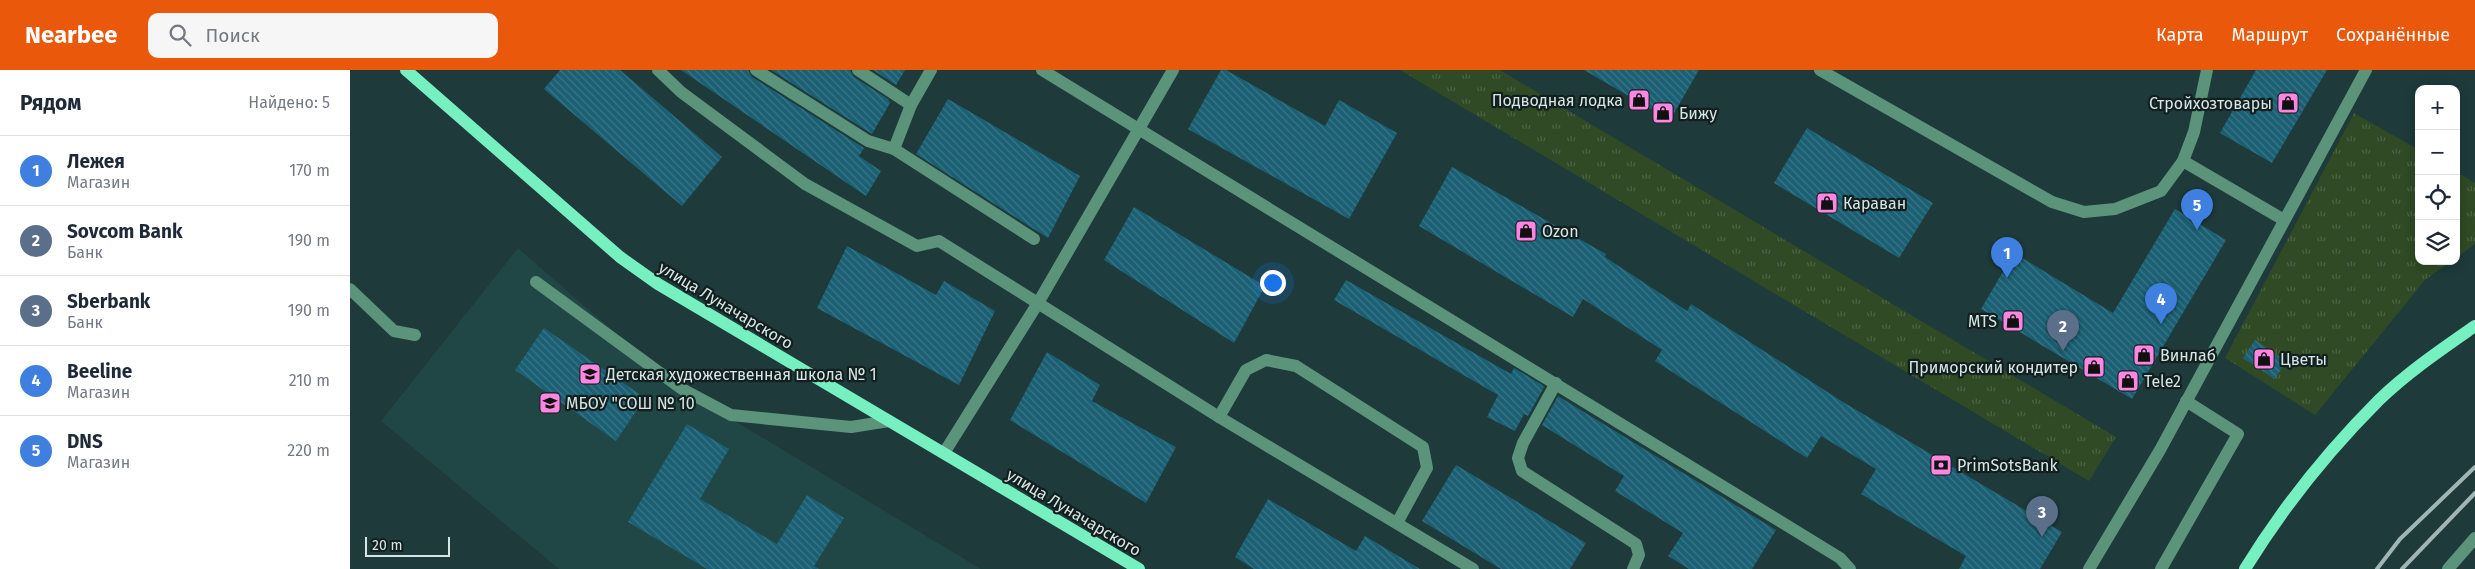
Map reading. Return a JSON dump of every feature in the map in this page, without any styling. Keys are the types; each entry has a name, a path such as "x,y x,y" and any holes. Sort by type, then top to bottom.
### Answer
{"main road":[{"name":"улица Луначарского","path":"406,70 620,256 658,284 1139,569"},
{"path":"2245,569 2270,527 2336,446 2380,399 2438,352 2475,326"}],"street":[{"path":"658,70 681,92 805,184 917,246 939,242 1219,417 1473,569"},
{"path":"756,70 868,141 894,149 1034,239"},
{"path":"858,70 910,106"},
{"path":"894,149 910,106 931,70"},
{"path":"1042,70 1840,558 1850,569"},
{"path":"944,453 1038,303 1173,70"},
{"path":"1820,70 2052,202 2084,212 2115,209 2161,190 2182,161 2194,132 2207,70"},
{"path":"2089,569 2186,401 2366,70"},
{"path":"2182,161 2284,220"},
{"path":"536,282 682,389 731,415 851,427 889,421"},
{"path":"350,289 394,331 414,335"},
{"path":"1219,417 1246,370 1266,360 1296,366 1423,447 1427,468 1397,523"},
{"path":"1556,383 1523,443 1518,458 1522,471 1636,544 1639,555 1633,569"},
{"path":"2161,569 2238,434 2186,401"},
{"path":"2448,569 2475,538"}],"shaded area":[{"name":"МБОУ \"СОШ № 10","path":"518,248 675,385 981,569 559,569 381,421"}],"green space":[{"path":"1400,70 1500,70 2116,437 2089,481"},
{"path":"2354,113 2415,148 2415,265 2446,265 2425,280 2315,415 2225,358"},
{"path":"2460,174 2475,183 2475,244 2460,255"}],"building":[{"path":"560,70 620,70 722,157 682,206 544,89"},
{"path":"681,70 748,70 752,77 864,148 859,156 881,171 866,196"},
{"path":"771,70 850,70 854,77 888,99 890,103 872,134"},
{"path":"873,70 905,70 896,85"},
{"path":"1221,70 1226,70 1325,126 1339,100 1397,133 1349,219 1188,129"},
{"path":"1584,70 1699,70 1670,120"},
{"path":"2256,70 2327,70 2272,163 2220,133"},
{"path":"948,99 1080,176 1048,238 916,154"},
{"path":"1807,128 1933,203 1899,258 1774,183"},
{"path":"1452,167 1606,254 1605,257 1687,311 1691,304 1843,402 2062,532 2040,569 1959,569 1966,556 1861,494 1876,469 1821,436 1807,458 1655,361 1662,350 1583,299 1573,317 1419,226"},
{"path":"1134,207 1265,286 1234,343 1104,260"},
{"path":"2175,209 2226,240 2132,399 1981,309 2014,253 2113,313"},
{"path":"847,246 936,295 944,281 995,311 959,385 817,308"},
{"path":"1346,280 1511,374 1514,368 1541,384 1544,387 1528,416 1524,414 1515,431 1487,417 1498,395 1334,300"},
{"path":"544,328 645,398 616,441 515,370"},
{"path":"2255,340 2286,361 2275,379 2243,358"},
{"path":"1047,352 1100,385 1092,401 1176,447 1146,503 1010,420"},
{"path":"1558,396 1776,530 1752,569 1689,569 1668,556 1683,533 1615,491 1624,476 1542,425"},
{"path":"687,424 729,449 700,499 777,544 807,495 844,518 814,566 819,569 707,569 628,522"},
{"path":"1456,465 1586,543 1570,569 1501,569 1422,521"},
{"path":"1268,499 1356,551 1365,536 1420,569 1254,569 1235,557"}],"railway":[{"path":"2377,569 2400,539 2475,467"},
{"path":"2402,569 2475,493"}],"place":[{"name":"Подводная лодка","path":"1639,100"},
{"name":"Стройхозтовары","path":"2288,103"},
{"name":"Бижу","path":"1663,113"},
{"name":"Караван","path":"1827,203"},
{"name":"DNS","path":"2197,230"},
{"name":"Ozon","path":"1526,231"},
{"name":"Лежея","path":"2007,278"},
{"name":"MTS","path":"2013,321"},
{"name":"Beeline","path":"2161,324"},
{"name":"Sovcom Bank","path":"2063,351"},
{"name":"Винлаб","path":"2144,355"},
{"name":"Цветы","path":"2264,359"},
{"name":"Приморский кондитер","path":"2094,367"},
{"name":"Детская художественная школа № 1","path":"590,374"},
{"name":"Tele2","path":"2128,381"},
{"name":"МБОУ \"СОШ № 10","path":"550,403"},
{"name":"PrimSotsBank","path":"1941,465"},
{"name":"Sberbank","path":"2042,537"}]}
